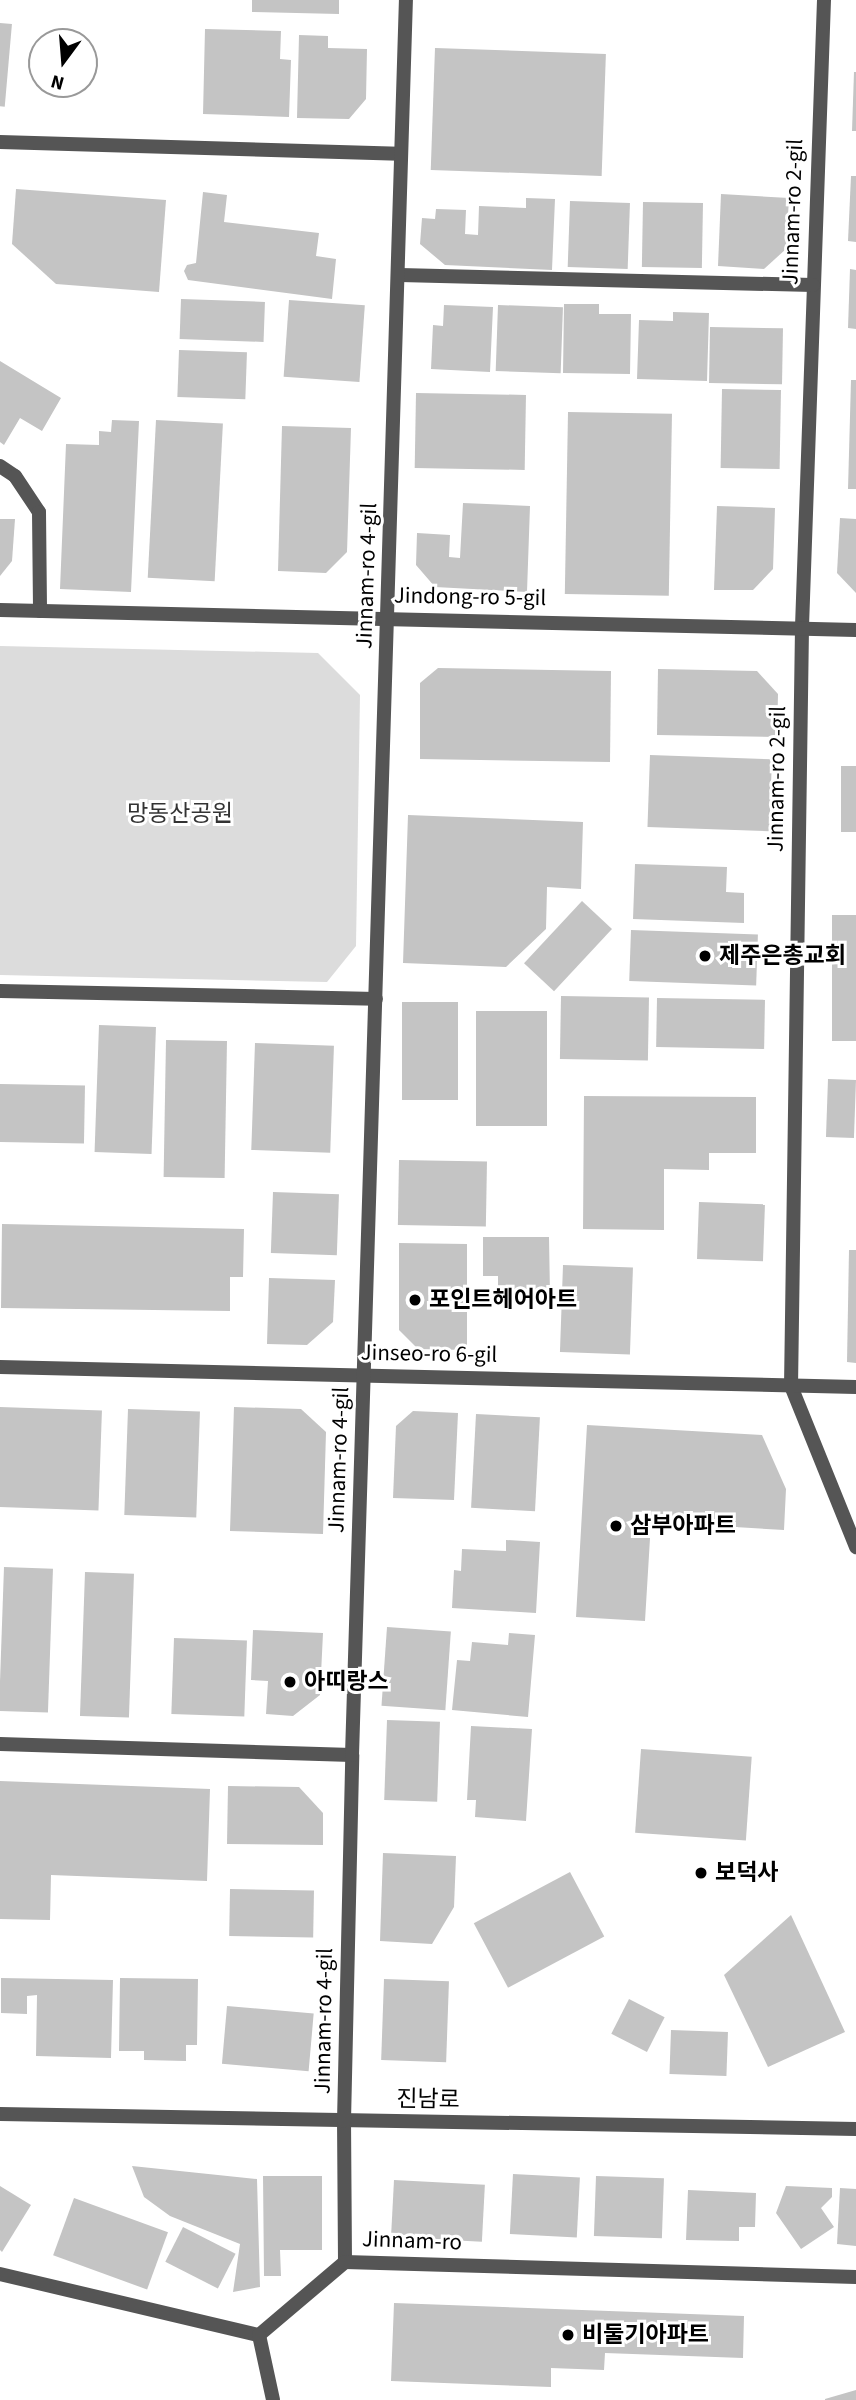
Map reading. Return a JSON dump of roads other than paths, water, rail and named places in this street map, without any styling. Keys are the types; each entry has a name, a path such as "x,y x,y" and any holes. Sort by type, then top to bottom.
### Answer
{"street":[{"name":"Jinnam-ro 4-gil","path":"345,2262 344,2121 352,1755 400,275 399,154 406,0"},
{"name":"Jinnam-ro 2-gil","path":"824,0 802,628 791,1386 856,1547"},
{"path":"0,142 399,154"},
{"path":"400,275 813,285"},
{"path":"0,466 15,475 39,512 40,611"},
{"name":"Jindong-ro 5-gil","path":"0,610 856,630"},
{"path":"0,990 376,999"},
{"name":"Jinseo-ro 6-gil","path":"0,1367 856,1387"},
{"path":"0,1744 352,1755"},
{"name":"진남로","path":"0,2114 856,2129"},
{"name":"Jinnam-ro","path":"259,2335 345,2262 856,2277"},
{"path":"0,2274 259,2335 273,2400"}],"place":[{"name":"제주은총교회","path":"705,956"},
{"name":"포인트헤어아트","path":"415,1300"},
{"name":"삼부아파트","path":"616,1526"},
{"name":"아띠랑스","path":"290,1682"},
{"name":"보덕사","path":"701,1873"},
{"name":"비둘기아파트","path":"568,2335"}],"park label":[{"name":"망동산공원","path":"180,814"}]}
